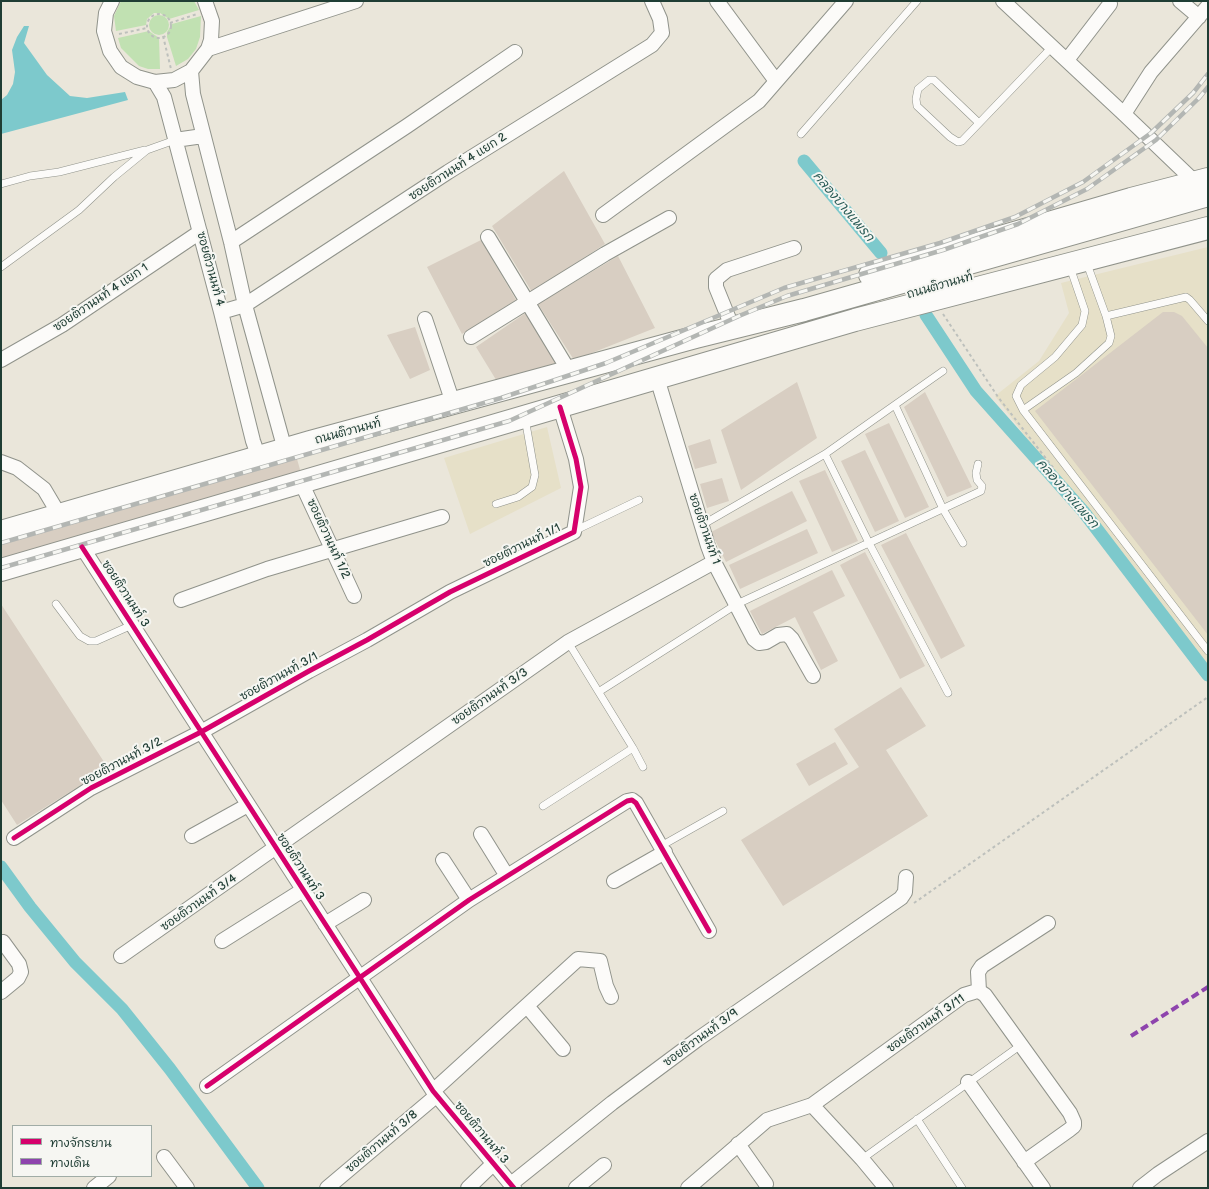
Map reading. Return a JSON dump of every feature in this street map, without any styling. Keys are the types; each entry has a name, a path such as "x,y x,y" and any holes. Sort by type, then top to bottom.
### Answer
{"main road":[{"name":"ถนนติวานนท์","path":"1063,255 1204,185"},
{"name":"ถนนติวานนท์","path":"696,337 729,319 810,292 1204,185"},
{"name":"ถนนติวานนท์","path":"1,570 524,418 666,375 790,328 1063,255 1208,210"},
{"name":"ถนนติวานนท์","path":"1,532 285,450 696,337 804,310 1063,255 1208,228"},
{"path":"259,458 269,492"}],"street":[{"path":"208,49 356,1"},
{"name":"ซอยติวานนท์ 4 แยก 2","path":"221,312 245,305 448,172 652,45 662,33 660,19 652,1"},
{"path":"717,1 776,81"},
{"path":"604,215 759,101 846,1"},
{"path":"1003,1 1124,114 1204,185"},
{"path":"1180,1 1198,17"},
{"path":"1066,60 1110,4"},
{"path":"107,5 104,31 110,52 121,67 136,77 155,82 174,80 191,71 208,49 211,40 212,21 207,5"},
{"path":"1124,114 1151,72 1208,6"},
{"path":"231,242 407,126 515,52"},
{"name":"ซอยติวานนท์ 4","path":"191,71 193,94 203,136 231,242 245,305 285,450"},
{"name":"ซอยติวานนท์ 4","path":"155,82 164,97 221,312 253,441 259,458"},
{"path":"175,140 203,136"},
{"path":"471,337 605,254 669,218"},
{"name":"ซอยติวานนท์ 4 แยก 1","path":"1,360 62,325 200,232"},
{"path":"488,237 528,301 569,372"},
{"path":"729,319 716,287 716,279 727,270 794,248"},
{"path":"425,319 453,403"},
{"name":"ซอยติวานนท์ 1","path":"666,375 688,482 714,562 754,639 760,643 766,642 778,635 786,634 792,639 813,676"},
{"name":"ซอยติวานนท์ 1/1","path":"367,640 450,592 574,532 581,487 576,459 560,407"},
{"path":"1,462 17,468 44,490 60,516"},
{"name":"ซอยติวานนท์ 1/2","path":"301,482 354,596"},
{"path":"181,600 267,569 442,517"},
{"name":"ซอยติวานนท์ 3","path":"82,547 434,1093 512,1186"},
{"name":"ซอยติวานนท์ 3/3","path":"276,849 568,642 714,562"},
{"name":"ซอยติวานนท์ 3/1","path":"201,732 367,640"},
{"name":"ซอยติวานนท์ 3/2","path":"14,838 91,788 201,732"},
{"path":"207,1086 469,900 628,801 632,800 636,804 709,931"},
{"path":"192,836 248,805"},
{"path":"481,834 507,876"},
{"name":"ซอยติวานนท์ 3/4","path":"121,956 276,849"},
{"path":"614,881 663,849"},
{"path":"443,860 469,900"},
{"path":"897,901 905,892 906,877"},
{"path":"222,941 303,890"},
{"path":"325,924 364,900"},
{"name":"ซอยติวานนท์ 3/9","path":"512,1186 612,1104 698,1039 897,901"},
{"path":"979,991 978,972 982,966 1048,924"},
{"path":"1,992 18,978 21,972 19,964 3,942"},
{"name":"ซอยติวานนท์ 3/8","path":"327,1188 434,1093 578,960 600,961 606,986 611,997"},
{"name":"ซอยติวานนท์ 3/11","path":"688,1188 767,1120 812,1105 964,996 979,991 985,995 1074,1122 1074,1126 1069,1130 1024,1162"},
{"path":"527,1006 563,1049"},
{"path":"968,1082 1043,1188"},
{"path":"812,1105 862,1159 886,1188"},
{"path":"1140,1188 1158,1174 1208,1142"},
{"path":"738,1144 766,1184"},
{"path":"164,1157 187,1188"},
{"path":"468,1188 493,1164"},
{"path":"576,1188 604,1165"},
{"path":"94,1188 108,1177"}],"lane":[{"path":"801,134 917,1"},
{"path":"979,123 934,80 929,80 918,89 916,99 917,106 950,137 958,142 962,141 1052,47"},
{"path":"1,184 147,150 175,140"},
{"path":"1,267 79,210 147,150"},
{"path":"1023,410 1076,373 1109,343 1111,336 1106,316 1063,255"},
{"path":"1063,255 1085,311 1082,325 1055,357 1021,385 1016,396 1023,410 1208,651"},
{"path":"1106,316 1186,297 1208,321"},
{"path":"702,525 825,454 943,371"},
{"path":"895,405 943,509 963,543"},
{"path":"496,504 518,497 532,487 535,475 524,418"},
{"path":"825,454 869,543 948,693"},
{"path":"600,691 737,604 981,491 982,486 977,480 976,473 978,464"},
{"path":"574,532 639,500"},
{"path":"56,604 80,636 89,641 96,641 132,625"},
{"path":"568,642 600,691 634,748 643,767"},
{"path":"543,806 634,748"},
{"path":"663,849 723,811"},
{"path":"862,1159 1021,1045"},
{"path":"917,1119 962,1188"}],"path":[{"path":"170,23 207,5"},
{"path":"156,14 163,15 170,23 169,31 163,36 155,37 147,28 150,18 156,14"},
{"path":"106,37 147,28"},
{"path":"163,36 174,80"},
{"path":"897,901 907,908 1208,697"}],"shaded area":[{"path":"1208,247 1208,676 1197,665 995,396 1039,361 1069,313 1061,283"},
{"path":"547,427 561,488 470,534 444,458"}],"green space":[{"path":"121,1 194,1 199,10 169,19 160,13 154,13 147,19 146,25 116,31 114,16"},
{"path":"159,15 166,18 169,25 166,32 159,35 152,32 149,25 152,18"},
{"path":"201,16 200,37 196,49 188,59 176,66 167,37 167,32 172,24"},
{"path":"149,31 159,38 160,69 148,69 139,66 121,48 118,38"}],"water":[{"path":"24,26 29,26 24,43 47,75 70,96 87,98 125,92 128,100 1,134 1,100 7,95 13,84 15,72 12,50 17,37"}],"building":[{"path":"564,171 605,244 532,292 492,226"},
{"path":"481,240 516,300 462,334 427,267"},
{"path":"618,256 655,328 574,360 538,304"},
{"path":"527,312 556,363 498,383 476,347"},
{"path":"1163,312 1174,312 1182,316 1208,348 1208,635 1035,411"},
{"path":"415,327 430,370 410,379 387,335"},
{"path":"797,382 817,438 741,490 721,430"},
{"path":"925,392 972,487 947,497 904,407"},
{"path":"889,423 929,507 905,518 865,434"},
{"path":"710,439 717,463 695,469 688,446"},
{"path":"865,450 899,521 875,532 841,461"},
{"path":"295,452 305,487 1,574 1,536"},
{"path":"825,470 858,541 832,552 799,481"},
{"path":"722,478 729,501 707,508 700,484"},
{"path":"792,491 807,521 726,562 711,532"},
{"path":"807,529 818,553 740,589 729,565"},
{"path":"906,533 965,646 941,659 881,545"},
{"path":"865,552 925,666 900,679 840,565"},
{"path":"832,570 845,596 813,612 838,661 821,670 795,617 762,634 750,611"},
{"path":"1,604 108,768 17,825 1,800"},
{"path":"901,687 926,726 886,750 928,816 783,906 741,840 859,767 834,729"},
{"path":"835,742 848,764 809,786 796,764"}],"waterway":[{"name":"คลองบางแพรก","path":"804,161 881,253"},
{"name":"คลองบางแพรก","path":"926,315 976,391 1083,511 1208,675"},
{"path":"1,867 30,907 75,962 122,1009 170,1069 258,1188"}],"railway":[{"path":"1,543 501,398 606,363 784,288 940,243 1015,217 1083,182 1151,133 1193,93 1208,74"},
{"path":"1,568 509,421 739,316 787,296 943,250 1018,224 1087,189 1156,140 1199,98 1208,87"}],"marked path":[{"path":"1131,1036 1208,987"}],"cycle path":[{"path":"14,838 91,788 201,732 450,592 574,532 581,487 576,459 560,407"},
{"path":"82,547 433,1091 514,1188"},
{"path":"207,1086 469,900 627,801 632,800 636,803 709,931"}]}
